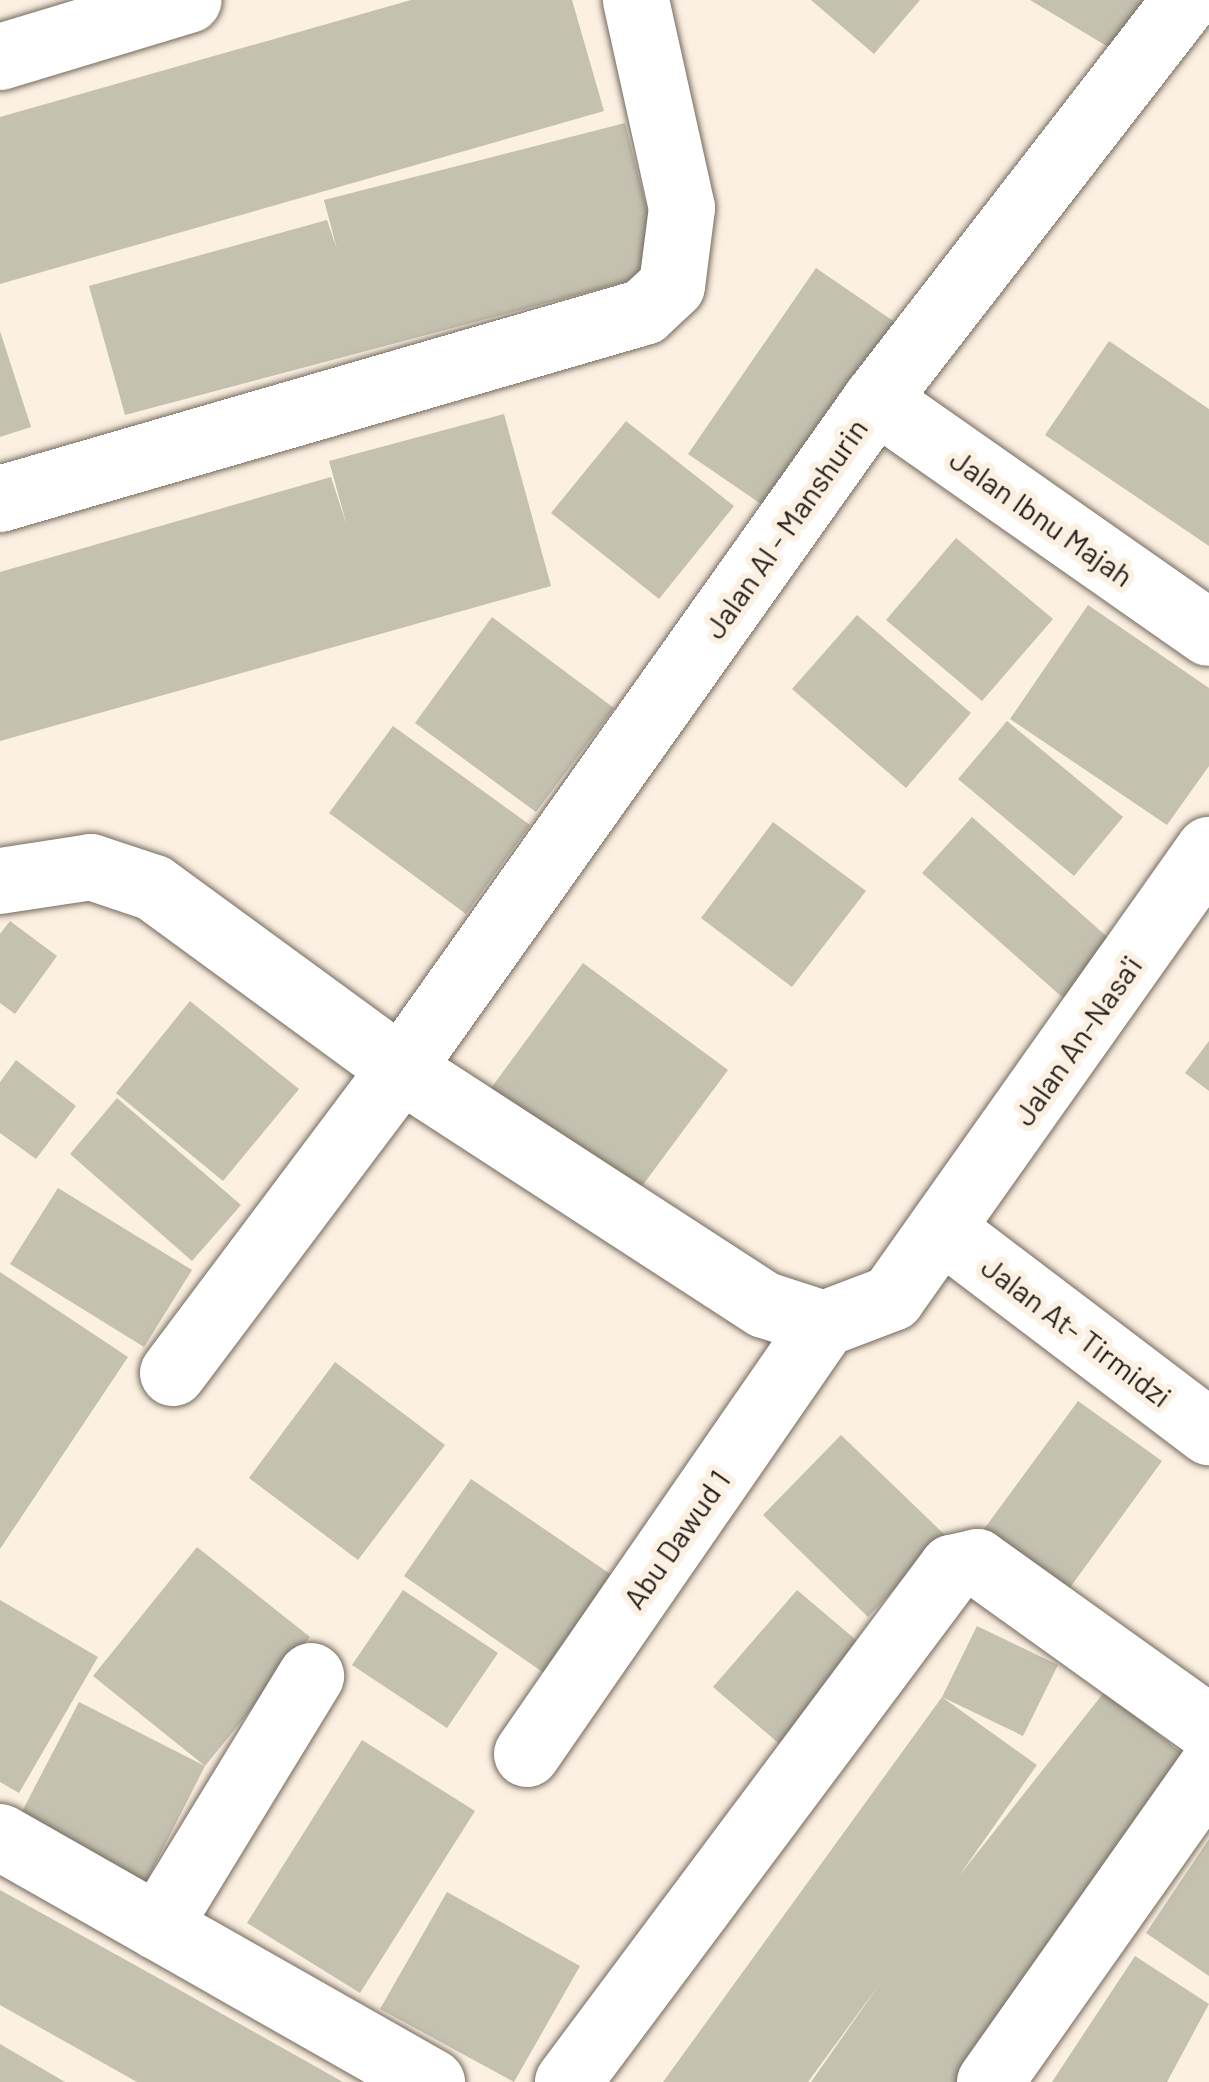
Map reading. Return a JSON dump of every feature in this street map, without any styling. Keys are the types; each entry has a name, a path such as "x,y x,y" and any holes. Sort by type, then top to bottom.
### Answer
{"street":[{"path":"0,57 190,0"},
{"path":"0,499 644,312 672,286 682,208 636,0"},
{"name":"Jalan Al - Manshurin","path":"173,1372 401,1070 876,400 1186,0"},
{"name":"Jalan Ibnu Majah","path":"876,400 1209,633"},
{"name":"Jalan An-Nasa'i","path":"824,1324 892,1298 944,1231 1209,850"},
{"path":"0,880 91,867 154,888 401,1070 765,1305 824,1324"},
{"name":"Jalan At- Tirmidzi","path":"944,1231 1209,1432"},
{"name":"Abu Dawud 1","path":"527,1754 824,1324"},
{"path":"568,2082 952,1568 977,1562 1209,1728"},
{"path":"158,1928 311,1676"},
{"path":"990,2082 1209,1772"},
{"path":"0,1837 432,2082"}],"building":[{"path":"411,0 572,0 604,111 0,284 0,117"},
{"path":"811,0 920,0 874,54"},
{"path":"1030,0 1145,0 1125,57"},
{"path":"625,123 663,272 125,415 89,286 327,220 337,249 324,200"},
{"path":"816,268 899,325 770,510 688,454"},
{"path":"0,331 31,427 0,437"},
{"path":"1109,341 1209,409 1209,546 1045,435"},
{"path":"504,414 551,586 0,741 0,572 331,477 347,526 329,461"},
{"path":"626,421 734,506 659,599 551,513"},
{"path":"956,538 1053,619 982,701 886,620"},
{"path":"1088,605 1209,688 1209,766 1167,825 1010,719"},
{"path":"857,615 971,713 906,788 792,689"},
{"path":"492,617 614,708 536,812 415,723"},
{"path":"1007,721 1123,817 1074,876 958,779"},
{"path":"393,726 530,825 466,914 329,813"},
{"path":"972,817 1113,942 1063,998 922,873"},
{"path":"773,822 866,891 792,987 701,918"},
{"path":"10,921 57,956 15,1014 0,1003 0,934"},
{"path":"583,963 728,1070 631,1201 486,1095"},
{"path":"190,1001 299,1089 223,1181 116,1093"},
{"path":"1209,1041 1209,1091 1185,1073"},
{"path":"16,1060 76,1106 36,1159 0,1133 0,1082"},
{"path":"117,1098 241,1205 192,1261 70,1154"},
{"path":"58,1188 192,1270 144,1347 10,1264"},
{"path":"0,1272 128,1357 0,1549"},
{"path":"335,1362 445,1445 358,1560 249,1478"},
{"path":"1078,1401 1162,1461 1061,1600 976,1540"},
{"path":"841,1435 945,1535 868,1617 763,1515"},
{"path":"471,1479 622,1582 554,1680 404,1576"},
{"path":"197,1547 310,1637 205,1766 93,1676"},
{"path":"403,1590 498,1653 447,1728 352,1665"},
{"path":"797,1590 868,1650 784,1748 713,1687"},
{"path":"0,1600 98,1657 19,1793 0,1782"},
{"path":"977,1626 1058,1665 1023,1736 942,1697"},
{"path":"1105,1691 1190,1760 965,2082 811,2082 881,1982 808,2082 663,2082 942,1697 1037,1765 959,1876"},
{"path":"79,1702 205,1766 144,1886 17,1821"},
{"path":"362,1740 475,1811 360,1993 247,1923"},
{"path":"1209,1839 1209,1976 1146,1933"},
{"path":"0,1890 343,2082 137,2082 0,2005"},
{"path":"447,1892 580,1966 514,2082 380,2009"},
{"path":"1135,1956 1209,2004 1167,2082 1052,2082"},
{"path":"0,2044 65,2082 0,2082"}]}
